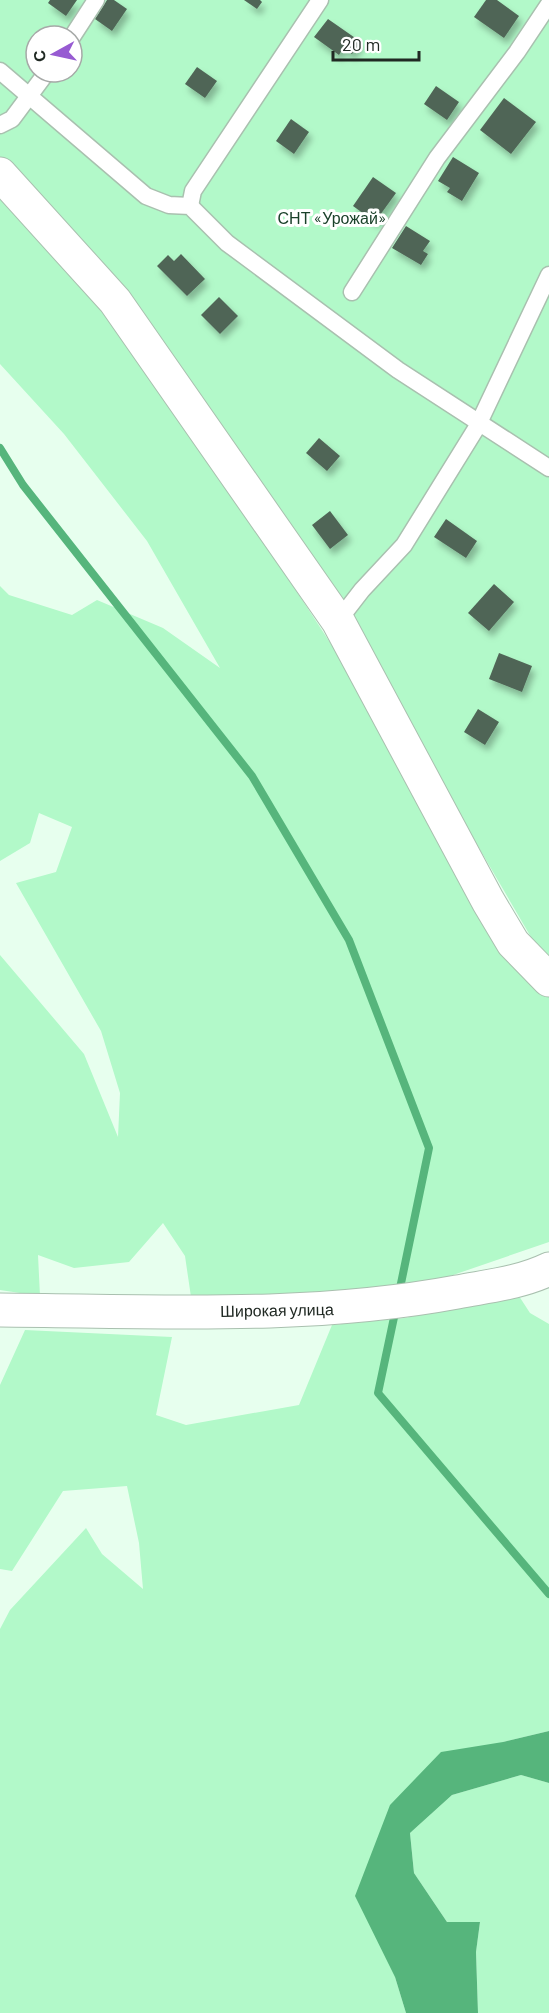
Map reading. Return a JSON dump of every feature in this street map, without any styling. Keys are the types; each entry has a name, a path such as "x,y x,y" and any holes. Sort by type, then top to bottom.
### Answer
{"street":[{"path":"0,174 128,319 339,621 488,901 513,943 549,980"},
{"name":"Широкая улица","path":"0,1310 258,1312 344,1308 435,1296 530,1278 549,1269"}],"lane":[{"path":"80,24 96,0"},
{"path":"190,206 193,191 320,0"},
{"path":"351,292 437,158 517,52 549,4"},
{"path":"0,70 146,196 168,205 190,206 227,243 398,370 549,468"},
{"path":"0,125 12,119 38,84"},
{"path":"339,621 362,590 404,545 479,422 549,275"}],"green space":[{"name":"СНТ «Урожай»","path":"0,0 549,0 549,968 342,613 0,169"},
{"path":"0,191 92,297 254,526 344,664 549,993 549,1242 427,1284 318,1296 191,1297 185,1256 163,1223 129,1262 74,1268 38,1255 40,1296 0,1290 0,955 84,1054 118,1137 120,1093 101,1031 16,883 56,872 72,827 39,813 30,843 0,861 0,586 9,595 72,615 97,600 163,628 220,668 147,541 64,434 0,364"},
{"path":"517,1293 530,1313 549,1324 549,1731 503,1742 390,1805 395,1977 406,2013 0,2013 0,1629 10,1610 86,1528 102,1554 143,1589 139,1543 127,1486 63,1491 12,1571 0,1569 0,1385 25,1330 172,1337 156,1415 186,1425 299,1405 332,1325 405,1318"},
{"path":"521,1775 549,1783 549,2013 478,2013 476,1952 480,1922 447,1922 414,1873 410,1833 452,1795"}],"shaded area":[{"path":"549,1731 549,1783 521,1775 452,1795 410,1833 414,1873 447,1922 480,1922 476,1952 478,2013 406,2013 395,1977 355,1896 390,1805 441,1752 503,1742"}],"building":[{"path":"50,0 77,0 66,16 48,3"},
{"path":"107,0 114,0 127,9 112,31 95,19"},
{"path":"244,0 260,0 262,2 257,9"},
{"path":"486,0 497,0 519,16 504,38 474,17"},
{"path":"328,19 361,42 352,54 343,48 339,55 314,37"},
{"path":"197,67 217,81 205,98 185,84"},
{"path":"436,86 459,102 447,120 424,104"},
{"path":"504,98 536,122 511,154 480,130"},
{"path":"291,119 309,132 294,154 276,141"},
{"path":"453,157 479,173 462,201 447,192 450,188 438,181"},
{"path":"373,177 396,193 375,222 353,206"},
{"path":"406,226 430,241 423,251 428,254 421,265 392,248"},
{"path":"181,254 205,279 187,296 157,266 168,255 174,261"},
{"path":"219,297 238,316 220,334 201,315"},
{"path":"319,438 340,456 327,471 306,453"},
{"path":"330,511 348,535 330,549 312,525"},
{"path":"446,519 477,541 466,558 434,537"},
{"path":"494,584 514,602 489,631 468,613"},
{"path":"499,653 532,666 522,692 489,679"},
{"path":"478,709 499,722 485,745 464,732"}],"waterway":[{"path":"0,448 23,485 252,776 349,940 429,1148 399,1293"},
{"path":"396,1308 378,1393 549,1594"}]}
